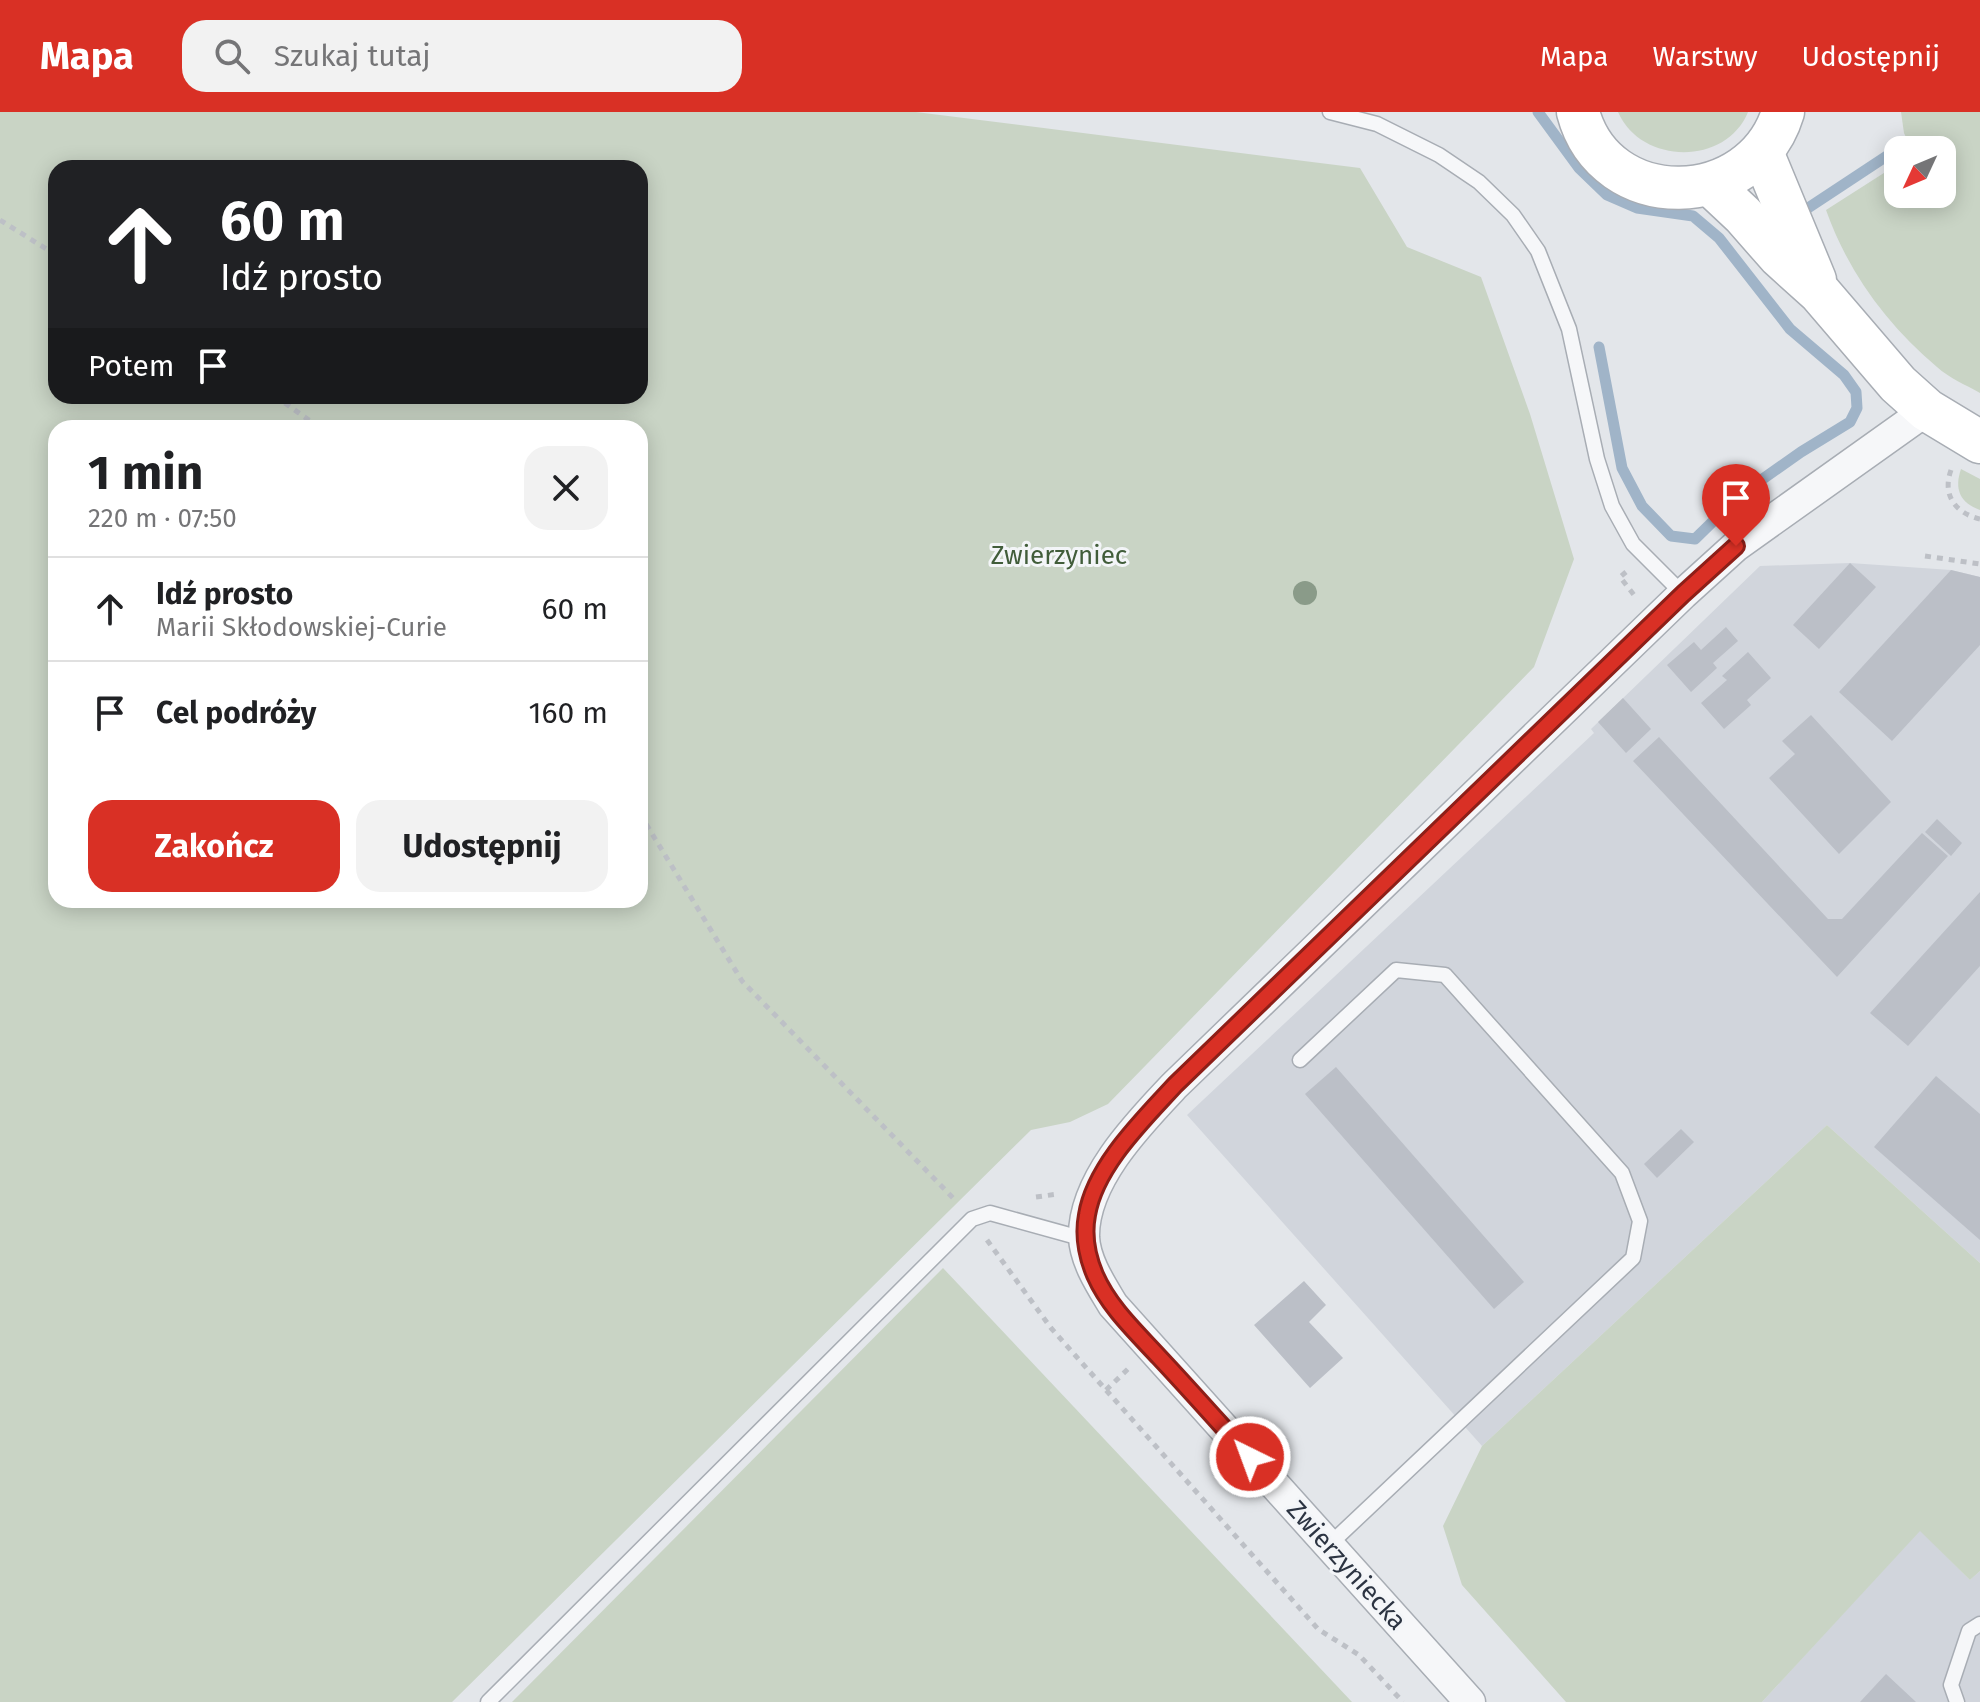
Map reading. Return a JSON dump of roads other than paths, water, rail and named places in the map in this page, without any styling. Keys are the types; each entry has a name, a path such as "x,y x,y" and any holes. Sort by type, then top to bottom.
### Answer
{"street":[{"path":"1578,112 1594,145 1612,165 1634,179 1659,187 1686,189 1711,185 1739,172 1762,152 1778,127 1783,112"},
{"path":"1762,152 1820,293"},
{"path":"1711,185 1779,256 1820,293 1898,384 1968,452"},
{"name":"Zwierzyniecka","path":"1470,1702 1113,1305 1095,1275 1084,1239 1087,1212 1111,1161 1138,1125 1175,1085 1683,594 1736,546 1927,410"}],"lane":[{"path":"1330,112 1377,124 1465,171 1496,197 1527,235 1546,269 1569,329 1597,459 1612,506 1633,544 1683,594"},
{"path":"1300,1060 1396,970 1445,975 1622,1173 1640,1221 1633,1258 1329,1545"},
{"path":"488,1702 972,1219 990,1213 1084,1239"},
{"path":"1957,1702 1951,1685 1969,1631 1980,1624"}],"waterway":[{"path":"1538,112 1579,168 1607,195 1637,208 1693,216 1719,238 1790,329 1844,375 1856,392 1857,408 1850,422 1740,495 1695,539 1671,536 1642,506 1622,468 1599,347"},
{"path":"1808,208 1884,158"}],"park label":[{"name":"Zwierzyniec","path":"1059,555"}]}
